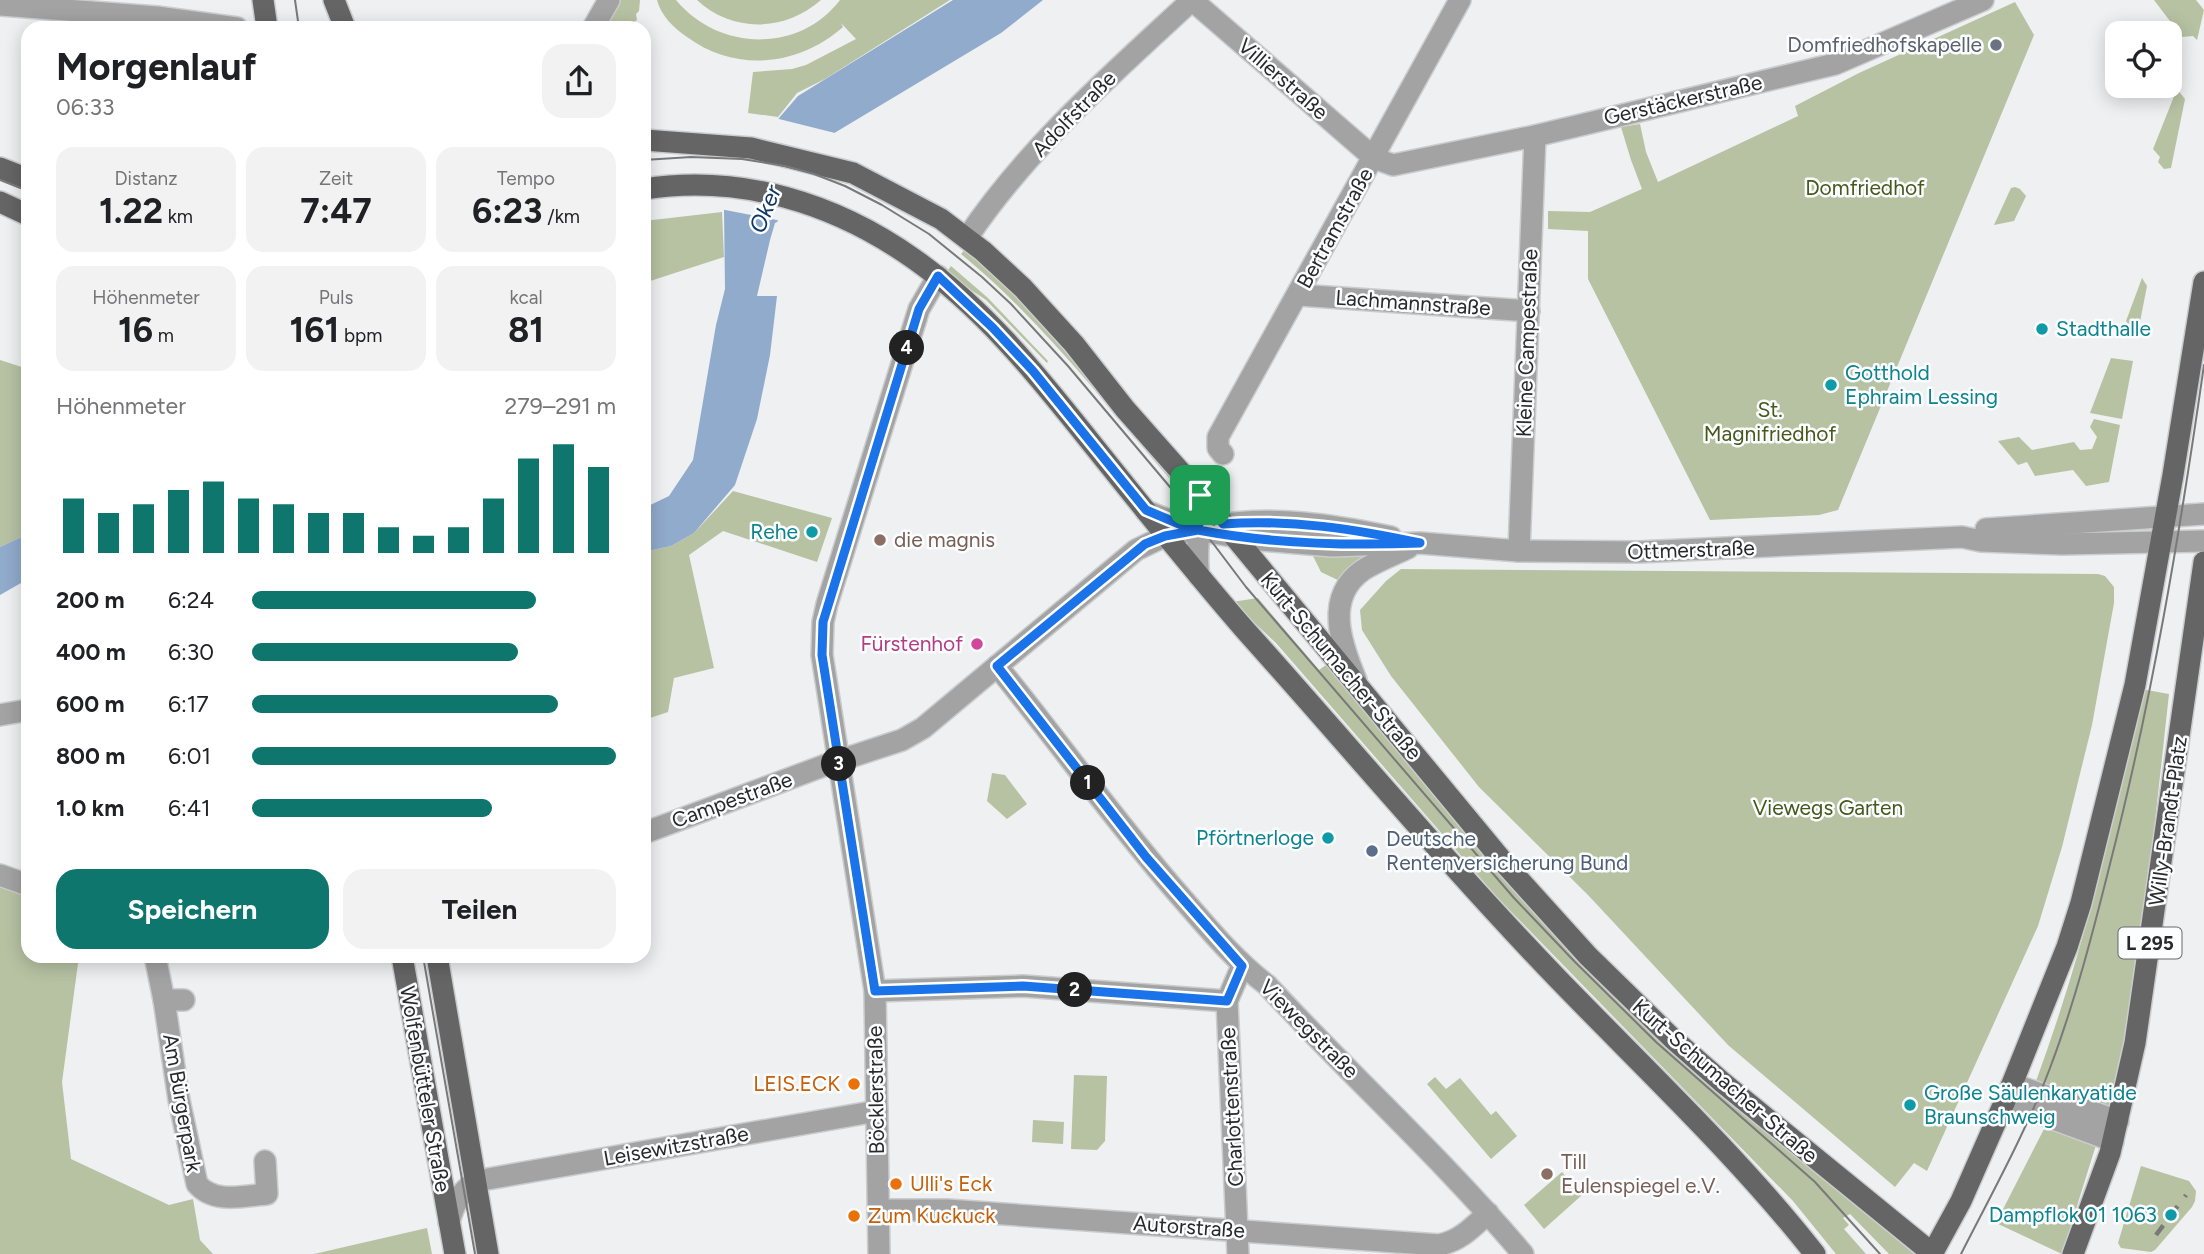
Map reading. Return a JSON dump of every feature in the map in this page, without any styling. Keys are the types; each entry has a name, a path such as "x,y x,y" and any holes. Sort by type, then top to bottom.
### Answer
{"main road":[{"path":"263,0 266,21"},
{"path":"334,0 342,21"},
{"name":"Kurt-Schumacher-Straße","path":"651,141 771,151 853,173 941,219 967,238 1023,288 1074,344 1125,409 1200,495 1505,864 1588,956 1722,1082 1933,1254"},
{"path":"0,168 21,176"},
{"name":"Kurt-Schumacher-Straße","path":"651,188 681,185 721,186 771,192 831,212 867,229 938,276 993,328 1033,371 1165,536 1461,877 1718,1142 1815,1254"},
{"path":"0,202 21,212"},
{"path":"1933,1254 1961,1201 2010,1089 2067,947 2081,903 2132,694 2161,541 2204,282"},
{"name":"Willy-Brandt-Platz","path":"2073,1254 2116,1131 2135,1042 2204,562"},
{"name":"Wolfenbütteler Straße","path":"403,963 455,1254"},
{"name":"Wolfenbütteler Straße","path":"438,963 488,1254"}],"street":[{"path":"597,21 609,0"},
{"name":"Villierstraße","path":"1192,0 1374,158"},
{"name":"Adolfstraße","path":"967,238 980,218 1071,112 1192,0"},
{"name":"Bertramstraße","path":"1223,454 1218,448 1218,437 1460,0"},
{"name":"Gerstäckerstraße","path":"1374,158 1392,165 1535,136 1835,64 1983,0"},
{"path":"0,5 156,8 209,21"},
{"name":"Kleine Campestraße","path":"1519,551 1535,136"},
{"path":"838,761 822,655 825,613 919,309 938,276"},
{"name":"Lachmannstraße","path":"1298,295 1529,311"},
{"path":"1199,576 1200,495"},
{"path":"1146,510 1178,525 1198,530"},
{"name":"Ottmerstraße","path":"1962,537 1981,529 2204,514"},
{"name":"Ottmerstraße","path":"1198,530 1228,530 1274,522 1334,527 1420,543 1519,551 1638,552 1962,537 1981,541 2062,544 2204,541"},
{"name":"Campestraße","path":"651,830 902,740 923,728 1136,550 1165,536 1198,530"},
{"path":"1358,685 1339,636 1339,613 1343,594 1361,571 1420,543"},
{"name":"Viewegstraße","path":"997,666 1146,857 1242,966 1267,985 1489,1213 1523,1254"},
{"path":"0,715 21,711"},
{"name":"Böcklerstraße","path":"838,761 875,991 879,1254"},
{"path":"0,875 21,882"},
{"name":"Am Bürgerpark","path":"158,963 174,1000 179,1100 197,1184 205,1192 220,1197 267,1194 265,1161"},
{"path":"875,991 1023,986 1227,1001 1242,966"},
{"name":"Charlottenstraße","path":"1227,1001 1238,1254"},
{"path":"2010,1089 2116,1131"},
{"name":"Leisewitzstraße","path":"476,1181 877,1111"},
{"name":"Wolfenbütteler Straße","path":"449,1222 457,1199 476,1181"},
{"name":"Autorstraße","path":"878,1210 947,1210 1439,1245 1452,1242 1489,1213"}],"green space":[{"path":"617,0 640,0 636,21 605,21"},
{"path":"657,0 676,0 693,17 714,29 736,37 758,39 781,37 803,30 823,18 840,0 950,0 825,79 797,93 778,117 748,113 753,72 792,69 806,65 856,39 841,23 843,27 807,50 787,57 746,60 706,49 687,37 669,21"},
{"path":"697,0 821,0 807,11 791,18 759,24 726,18"},
{"path":"2154,0 2196,0 2204,10 2197,40 2193,36 2182,37 2182,21 2170,21"},
{"path":"2015,2 2034,35 1838,510 1819,515 1710,520 1588,279 1588,231 1548,229 1548,211 1590,212 1642,189 1621,127 1640,124 1646,152 1658,182 1798,116 1795,106 1859,73"},
{"path":"2182,95 2185,99 2171,168 2164,169 2158,162 2160,157 2153,149 2173,98 2182,98"},
{"path":"2015,187 2026,196 2014,221 1994,225 2011,188"},
{"path":"722,212 724,257 651,281 651,220"},
{"path":"967,247 1032,308 1174,476 1169,478 1044,333 961,254"},
{"path":"951,266 988,298 1047,363 986,300 946,273"},
{"path":"2142,278 2147,286 2137,337 2126,321"},
{"path":"2111,358 2133,361 2122,419 2090,413"},
{"path":"0,360 21,367 21,537 0,547"},
{"path":"2094,419 2120,425 2109,482 2086,486 2073,470 2035,476 2027,462 2018,465 1998,441 2019,437 2032,450 2074,442 2080,450 2092,449 2097,437 2090,427"},
{"path":"733,491 832,518 817,562 723,531 689,555 714,668 674,678 668,712 651,718 651,550 671,546 694,533"},
{"path":"1311,552 1367,558 1344,583 1321,572"},
{"name":"Viewegs Garten","path":"1401,569 2105,576 2114,587 2114,603 2092,725 2062,847 2038,926 1927,1171 1914,1163 1895,1187 1728,1045 1588,895 1479,787 1391,676 1362,630 1360,610 1386,581"},
{"path":"1258,598 1319,670 1326,665 1511,882 1842,1193 1914,1254 1889,1254 1850,1214 1843,1218 1849,1225 1844,1229 1866,1254 1836,1254 1793,1201 1497,897 1276,643 1232,602"},
{"path":"2141,689 2169,694 2148,885 2113,1110 2035,1084 2068,987 2096,889"},
{"path":"992,773 1005,775 1027,804 1007,819 987,801"},
{"path":"0,884 21,891 21,963 78,963 62,1082 71,1159 169,1205 193,1199 200,1240 213,1254 0,1254"},
{"path":"1074,1075 1107,1076 1105,1141 1097,1150 1071,1149"},
{"path":"1435,1077 1446,1089 1460,1078 1491,1115 1496,1111 1517,1136 1491,1159 1427,1084"},
{"path":"1033,1120 1064,1122 1063,1144 1032,1142"},
{"path":"2045,1127 2096,1145 2062,1254 1996,1223"},
{"path":"2141,1166 2189,1181 2196,1191 2192,1207 2151,1252 2121,1248 2118,1243"},
{"path":"1562,1172 1582,1195 1544,1229 1524,1205"},
{"path":"427,1228 432,1254 314,1254"}],"water":[{"name":"Oker","path":"953,0 1043,0 1001,33 831,135 777,222 777,296 770,355 757,419 735,485 694,533 671,546 651,550 651,505 669,496 693,460 716,325 725,289 724,209 779,118 798,96"},
{"path":"21,537 21,583 0,595 0,547"}],"pier":[{"path":"775,118 839,134 833,138 782,221 720,209"},
{"path":"777,222 777,296 757,296 770,240"}],"tram line":[{"path":"295,0 298,21"},
{"path":"651,160 691,157 742,159 814,174 882,205 929,234 982,277 1068,366 1175,493 1246,587 1514,898 1656,1042 1815,1182 1880,1254"},
{"path":"0,180 21,188"},
{"path":"1961,1254 2041,1092 2068,1018 2090,941 2125,802 2152,678 2175,553 2204,365"},
{"path":"424,963 475,1254"}],"railway":[{"path":"2156,1235 2186,1195"}],"place":[{"name":"Domfriedhofskapelle","path":"1996,45"},
{"name":"Stadthalle","path":"2042,329"},
{"name":"Gotthold Ephraim Lessing","path":"1831,385"},
{"name":"Rehe","path":"812,532"},
{"name":"die magnis","path":"880,540"},
{"name":"Fürstenhof","path":"977,644"},
{"name":"Pförtnerloge","path":"1328,838"},
{"name":"Deutsche Rentenversicherung Bund","path":"1372,851"},
{"name":"LEIS.ECK","path":"854,1084"},
{"name":"Große Säulenkaryatide Braunschweig","path":"1910,1105"},
{"name":"Till Eulenspiegel e.V.","path":"1547,1174"},
{"name":"Ulli's Eck","path":"896,1184"},
{"name":"Dampflok 01 1063","path":"2171,1215"},
{"name":"Zum Kuckuck","path":"854,1216"}],"route":[{"path":"1200,495 1198,530 1165,536 1136,550 997,666 1146,857 1242,966 1227,1001 1023,986 875,991 822,655 823,622 919,309 938,276 963,298 1033,371 1146,510 1191,529 1198,530 1248,538 1332,546 1420,543 1334,527 1274,522 1223,524 1200,495"}],"park label":[{"name":"Domfriedhof","path":"1865,188"},
{"name":"St. Magnifriedhof","path":"1770,422"}]}
